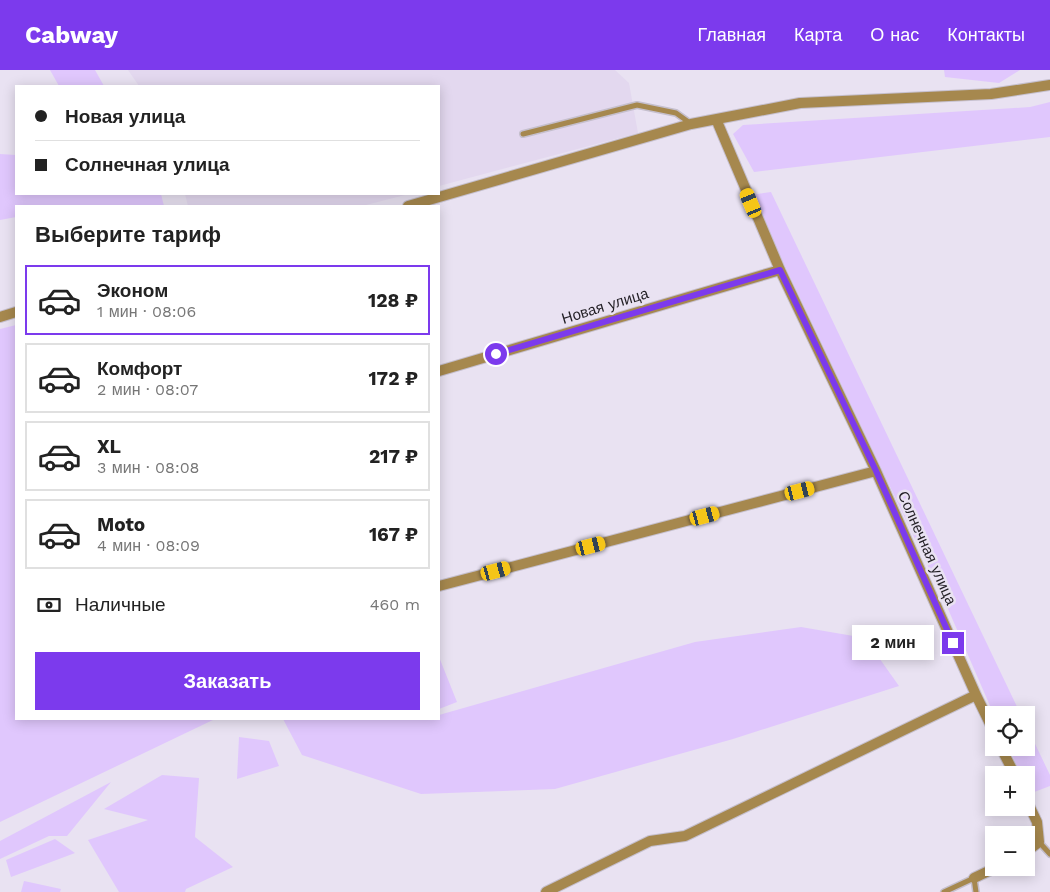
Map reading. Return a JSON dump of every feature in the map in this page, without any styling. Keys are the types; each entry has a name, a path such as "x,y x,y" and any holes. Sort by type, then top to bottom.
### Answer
{"street":[{"path":"411,205 691,124 800,103 855,98 991,94 1050,85"},
{"name":"Солнечная улица","path":"716,119 780,270 876,471 985,714"},
{"name":"Новая улица","path":"440,371 780,270"},
{"path":"0,317 15,312"},
{"path":"440,586 876,471"},
{"path":"546,892 650,841 685,836 976,695"},
{"path":"1034,816 1037,822 1039,842 1035,845"},
{"path":"974,878 985,873"}],"lane":[{"path":"523,134 637,105 676,113 691,124"},
{"path":"1039,842 1050,854"},
{"path":"944,892 974,878 976,892"}],"shaded area":[{"path":"50,70 95,70 103,85 58,85"},
{"path":"128,70 615,70 629,83 638,133 440,186 440,85 138,85"},
{"path":"944,70 1020,70 999,83 945,77"},
{"path":"1050,102 1050,137 754,172 733,134 743,125 1030,107"},
{"path":"0,154 15,155 15,195 161,195 164,205 15,205 15,217 0,220"},
{"path":"771,192 1017,706 990,706 945,602 751,195"},
{"path":"185,195 405,195 366,205 188,205"},
{"path":"15,325 15,720 213,720 0,822 0,329"},
{"path":"801,627 865,638 899,686 733,739 555,789 421,794 302,755 284,720 440,720 440,715 695,642"},
{"path":"440,660 457,702 440,709"},
{"path":"239,737 269,741 279,766 237,779"},
{"path":"1035,744 1050,775 1050,786 1035,792 1035,766 1017,766 1013,756 1035,756"},
{"path":"162,775 199,778 195,837 233,867 186,889 185,892 119,892 88,840 148,820 104,809"},
{"path":"111,782 67,836 49,836 0,859 0,841"},
{"path":"55,839 75,853 11,877 6,860"},
{"path":"24,881 61,889 60,892 21,892"}],"route":[{"path":"496,354 780,270 876,471 953,643"}]}
